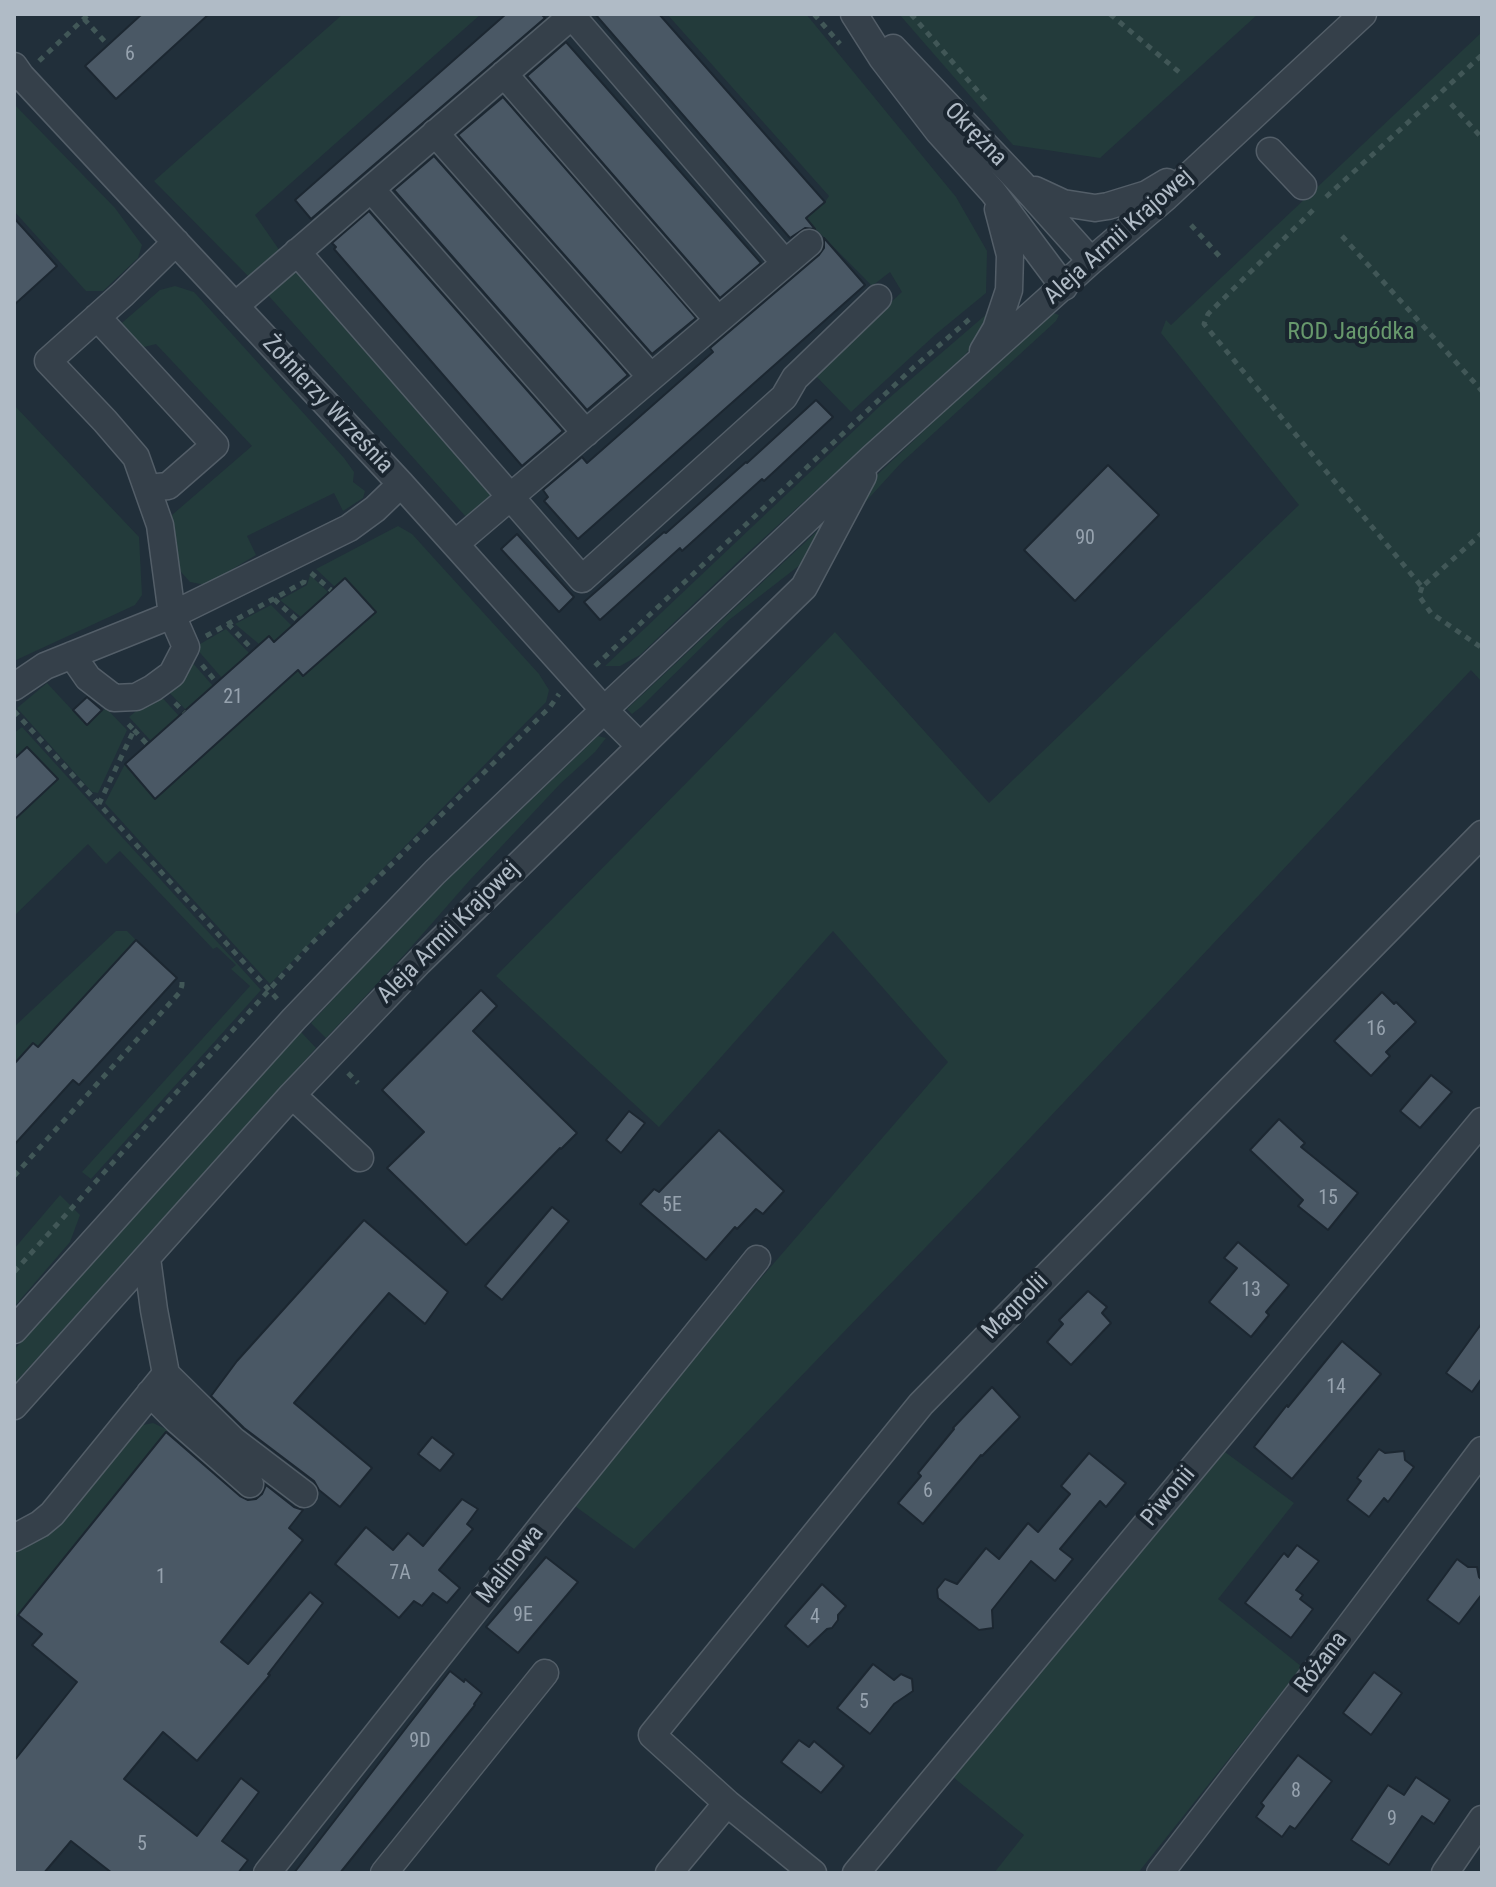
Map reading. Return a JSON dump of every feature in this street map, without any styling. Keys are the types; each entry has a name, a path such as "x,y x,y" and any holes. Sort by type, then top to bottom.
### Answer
{"street":[{"name":"Okrężna","path":"854,14 894,48 1021,183 1078,274"},
{"name":"Okrężna","path":"854,14 882,58 938,131 993,192 1035,229 1078,274"},
{"name":"Aleja Armii Krajowej","path":"14,1330 294,1019 435,872 873,457 1363,14"},
{"path":"235,306 573,15 785,263"},
{"name":"Żołnierzy Września","path":"25,65 21,76 640,746"},
{"path":"504,74 718,320"},
{"path":"435,133 651,377"},
{"path":"1270,151 1303,186"},
{"path":"1021,183 1063,203 1095,208 1147,194 1205,160"},
{"path":"371,189 586,433"},
{"path":"971,371 996,329 1009,290 1010,255 993,192"},
{"path":"72,655 88,678 114,698 136,697 172,674 186,647 172,615 160,525 136,457 48,361 176,242"},
{"path":"455,544 809,243"},
{"path":"297,252 582,579 784,397 795,378 878,298"},
{"path":"97,317 215,445 168,486 147,488"},
{"name":"Aleja Armii Krajowej","path":"14,1406 329,1055 468,913 804,587 873,457"},
{"path":"14,687 45,666 172,615 349,528 401,484"},
{"name":"Magnolii","path":"727,1803 652,1735 921,1404 1482,834"},
{"path":"292,1095 360,1158"},
{"name":"Piwonii","path":"856,1873 1482,1121"},
{"path":"147,1258 154,1310 158,1383 177,1420 250,1484"},
{"name":"Malinowa","path":"267,1873 757,1259"},
{"path":"158,1383 304,1494"},
{"path":"14,1538 52,1514 158,1383"},
{"name":"Różana","path":"1160,1873 1482,1450"},
{"path":"384,1873 545,1673"},
{"path":"669,1873 727,1803 813,1873"},
{"path":"1445,1873 1482,1819"}],"path":[{"path":"911,14 988,103"},
{"path":"1110,14 1179,72"},
{"path":"25,65 86,16 108,45"},
{"path":"1422,587 1204,324 1208,314 1319,204 1482,55"},
{"path":"1451,104 1482,138"},
{"path":"1191,225 1222,259"},
{"path":"1342,236 1482,391"},
{"path":"1482,533 1422,587 1419,596 1431,613 1482,648"},
{"path":"306,568 331,590"},
{"path":"217,683 186,647 304,582"},
{"path":"274,599 298,621"},
{"path":"228,624 253,650"},
{"path":"14,1272 308,947 577,678"},
{"path":"125,697 122,718 147,744"},
{"path":"14,711 294,1019"},
{"path":"14,726 22,719"},
{"path":"99,804 134,730"},
{"path":"14,1176 180,992 182,979"},
{"path":"329,1055 358,1083"}],"green space":[{"path":"343,14 481,14 255,215 282,254 250,278 154,181"},
{"path":"667,14 806,14 956,197 987,251 986,293 851,412 814,374 902,292 890,272 872,286 806,219 829,196"},
{"path":"899,14 1258,14 1100,158 1013,145"},
{"name":"ROD Jagódka","path":"1482,32 1482,682 1471,670 982,1189 634,1549 568,1501 948,1062 833,931 659,1127 496,976 835,632 989,803 1299,505 1161,333 1166,320 1171,325"},
{"path":"14,104 115,208 142,245 138,258 103,291 86,291 14,211"},
{"path":"296,271 495,493 467,518 268,295"},
{"path":"175,286 194,292 344,458 354,472 353,482 365,491 363,498 343,511 334,493 247,536 256,555 206,585 190,582 173,563 172,515 252,446 156,344 136,349 116,328 160,290"},
{"path":"989,312 985,329 965,355 640,655 620,666 605,666 881,405"},
{"path":"1051,312 1059,315 1056,321 900,464 827,544 729,620 641,707 632,714 627,709"},
{"path":"14,405 139,537 142,595 135,605 14,661"},
{"path":"398,526 412,534 539,674 549,690 546,702 270,984 105,803 125,764 156,799 298,670 304,676 375,612 345,578 335,587 316,569"},
{"path":"310,575 329,593 301,617 280,600 307,585"},
{"path":"271,605 292,626 274,642 269,636 259,644 235,624"},
{"path":"226,629 249,653 222,678 195,647"},
{"path":"191,661 213,686 186,710 163,686"},
{"path":"47,683 86,725 106,708 127,730 98,793 92,792 17,708"},
{"path":"158,693 179,716 151,741 129,717"},
{"path":"22,727 261,990 91,1179 82,1172 250,986 231,969 236,965 217,947 213,949 120,851 106,864 88,844 14,916 14,820 27,747 18,755 14,752 14,733"},
{"path":"598,736 606,738 595,752 560,784 326,1038 311,1023 417,909"},
{"path":"116,931 127,931 136,940 38,1047 33,1043 14,1064 14,1027"},
{"path":"301,1032 316,1048 14,1384 14,1350"},
{"path":"60,1195 80,1215 70,1242 14,1307 14,1249"},
{"path":"153,1423 168,1430 14,1617 14,1548 138,1426"},
{"path":"1225,1452 1294,1503 1218,1599 1302,1667 1138,1873 994,1873 1024,1835 953,1777"}],"building":[{"path":"142,14 209,14 116,99 85,66"},
{"path":"506,14 541,14 545,18 311,219 295,200"},
{"path":"595,14 659,14 825,202 806,218 815,229 805,228 790,238"},
{"path":"566,42 761,263 720,298 527,76"},
{"path":"503,97 696,318 652,354 458,135"},
{"path":"434,156 628,375 587,410 394,190"},
{"path":"369,211 563,431 522,466 334,249 336,247 332,243"},
{"path":"14,218 57,266 14,305"},
{"path":"824,238 865,285 578,539 544,501 548,497 543,490 582,457 587,463 713,352 710,348 819,255 824,248"},
{"path":"816,400 833,417 764,481 762,479 682,551 680,548 600,620 584,602"},
{"path":"1108,465 1159,515 1075,601 1024,550"},
{"path":"517,534 574,597 559,612 501,549"},
{"path":"345,578 376,612 303,676 298,670 155,799 125,764 269,636 274,642"},
{"path":"87,697 102,710 87,725 73,710"},
{"path":"27,747 58,779 14,820 14,759"},
{"path":"136,940 177,978 79,1085 73,1080 14,1145 14,1064 33,1043 38,1047"},
{"path":"481,990 497,1006 473,1031 577,1133 466,1245 387,1168 424,1132 382,1090"},
{"path":"1382,992 1416,1022 1386,1052 1390,1056 1371,1076 1334,1041"},
{"path":"1431,1075 1452,1092 1420,1128 1400,1111"},
{"path":"629,1111 645,1123 621,1153 606,1140"},
{"path":"1279,1119 1305,1143 1301,1147 1358,1193 1328,1230 1298,1206 1303,1200 1250,1150"},
{"path":"719,1130 784,1191 763,1214 756,1209 737,1229 735,1227 706,1260 640,1204 654,1189 659,1192"},
{"path":"552,1207 569,1221 502,1300 485,1286"},
{"path":"364,1220 448,1292 425,1324 389,1293 294,1403 372,1468 340,1507 319,1490 314,1481 244,1428 211,1396 237,1361"},
{"path":"1238,1242 1289,1285 1266,1312 1269,1315 1251,1337 1209,1302 1237,1268 1224,1258"},
{"path":"1088,1291 1107,1307 1102,1313 1111,1323 1071,1365 1047,1342 1063,1324 1059,1320"},
{"path":"1482,1323 1482,1378 1472,1392 1446,1373"},
{"path":"1342,1341 1381,1374 1292,1479 1254,1447"},
{"path":"992,1387 1020,1417 981,1455 923,1524 898,1503 921,1476 918,1473 953,1428"},
{"path":"166,1432 240,1496 248,1500 256,1499 266,1485 294,1507 303,1510 289,1528 303,1540 221,1642 248,1664 310,1592 323,1603 270,1675 197,1761 163,1732 124,1779 197,1836 241,1778 259,1792 222,1841 248,1860 238,1873 112,1873 71,1841 44,1873 14,1873 14,1761 77,1682 32,1645 42,1634 18,1615"},
{"path":"432,1437 454,1454 440,1471 418,1454"},
{"path":"1379,1449 1385,1453 1404,1451 1405,1460 1414,1467 1388,1502 1384,1498 1369,1517 1347,1500 1361,1481 1357,1478"},
{"path":"1089,1453 1126,1483 1106,1507 1100,1501 1060,1549 1073,1559 1055,1581 1031,1561 992,1610 993,1628 979,1630 938,1598 937,1589 945,1579 957,1584 986,1548 999,1559 1028,1523 1038,1532 1070,1494 1061,1486"},
{"path":"462,1499 478,1509 467,1524 473,1529 439,1570 460,1588 447,1603 433,1593 422,1606 414,1601 399,1618 335,1564 366,1527 393,1550 408,1533 423,1546"},
{"path":"1297,1545 1319,1561 1296,1590 1303,1595 1300,1599 1313,1609 1291,1638 1245,1603 1284,1553 1288,1557"},
{"path":"546,1557 578,1582 518,1653 486,1627"},
{"path":"1457,1559 1468,1567 1477,1567 1482,1580 1482,1594 1459,1624 1427,1600"},
{"path":"822,1584 846,1606 832,1628 808,1647 785,1626"},
{"path":"873,1664 894,1680 901,1674 912,1679 913,1691 894,1704 870,1734 837,1708"},
{"path":"450,1671 482,1693 475,1705 340,1873 294,1873"},
{"path":"1374,1672 1402,1693 1371,1735 1343,1713"},
{"path":"799,1740 809,1747 814,1741 844,1766 821,1793 781,1762"},
{"path":"1298,1755 1332,1781 1295,1829 1290,1826 1282,1837 1256,1817 1264,1806 1261,1803"},
{"path":"1416,1777 1450,1800 1434,1824 1422,1816 1389,1865 1351,1840 1388,1785 1404,1795"}]}
